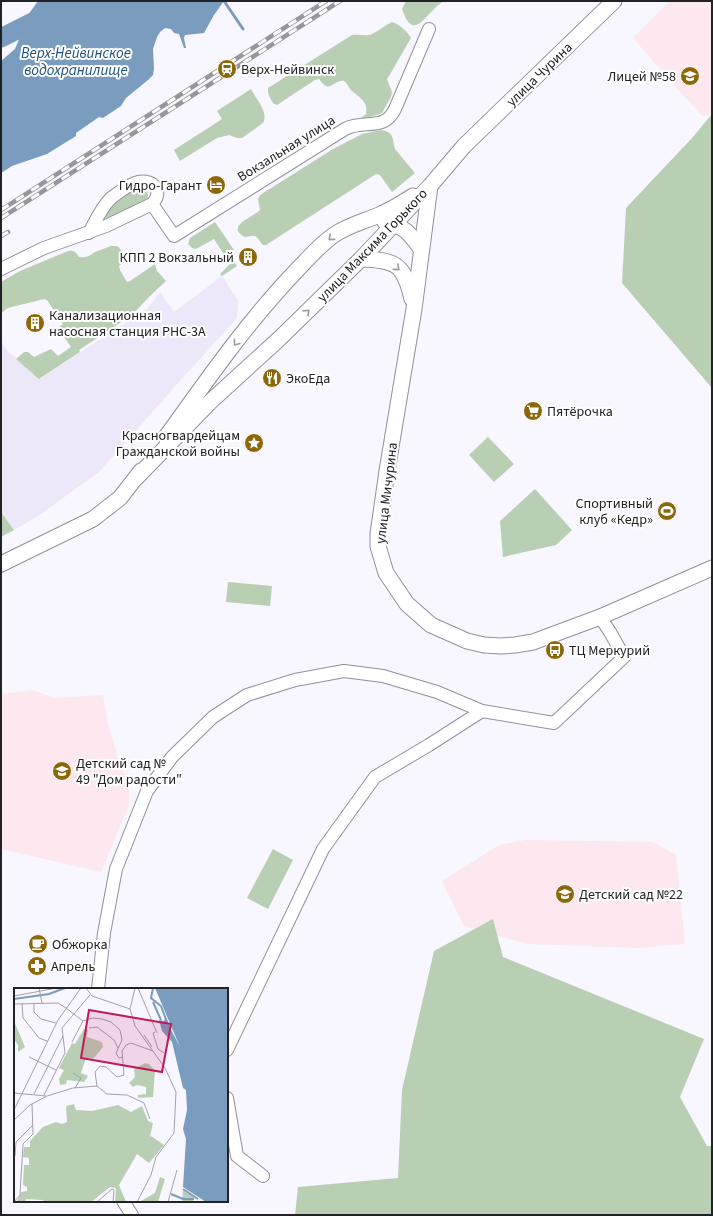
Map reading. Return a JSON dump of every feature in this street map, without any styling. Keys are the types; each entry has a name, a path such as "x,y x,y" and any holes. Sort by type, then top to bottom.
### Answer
{"street":[{"name":"улица Чурина","path":"430,186 464,146 614,1"},
{"name":"Вокзальная улица","path":"152,204 174,236 345,129 353,125 387,120 395,109 429,29"},
{"path":"1,269 44,248 106,226 152,204 158,195 157,189 150,182 144,182 131,185 118,193 105,205 89,232"},
{"name":"улица Максима Горького","path":"1,564 93,519 120,498 201,388 260,312 303,264 336,233 393,208 430,186"},
{"name":"улица Максима Горького","path":"136,478 210,402 279,339 361,259 430,186"},
{"name":"улица Мичурина","path":"430,186 414,309 378,534 378,546 386,573 407,604 431,625 467,641 484,645 501,646 533,642 600,617 712,568"},
{"path":"364,221 394,224 403,228 411,235 421,249"},
{"path":"361,259 382,259 394,264 400,269 405,276 414,309"},
{"path":"201,388 201,400 210,402"},
{"path":"98,988 104,933 116,869 147,791 172,757 213,717 247,695 295,680 344,671 383,676 437,692 482,711 554,723 624,658 600,617"},
{"path":"228,1048 323,849 375,777 482,711"},
{"path":"228,1104 237,1156 263,1176"},
{"path":"124,1202 132,1215"}],"shaded area":[{"name":"Лицей №58","path":"670,1 712,1 712,114 702,116 633,38"},
{"path":"222,276 238,300 237,318 99,472 38,516 14,530 1,512 1,342 9,352 40,379 148,308 160,292 174,312"},
{"name":"Детский сад № 49 \"Дом радости\"","path":"32,690 55,698 103,695 108,724 118,758 129,784 129,805 101,872 1,849 1,694"},
{"name":"Детский сад №22","path":"525,840 653,842 676,855 685,944 638,948 527,944 464,926 442,881 499,845"}],"green space":[{"path":"406,1 444,1 421,22 417,25 413,25 409,23 402,9"},
{"path":"392,22 403,28 411,38 387,79 392,92 391,97 382,113 360,119 366,114 366,105 344,81 339,81 328,87 319,79 315,80 277,105 274,104 269,95 268,88 352,35 370,35"},
{"path":"251,89 263,110 263,123 242,138 229,135 217,138 180,161 174,150 222,119 217,111"},
{"path":"712,114 712,388 622,283 626,208 693,137"},
{"path":"381,130 391,134 395,149 415,173 392,192 380,175 376,174 266,245 263,245 255,236 245,237 239,233 239,225 260,210 258,199 260,195 333,149 362,134"},
{"path":"138,188 147,190 148,196 145,202 107,219 106,218 107,213 113,203 122,196"},
{"path":"215,222 234,250 229,253 237,266 222,276 220,274 230,264 214,239 196,249 192,248 188,244 190,238"},
{"path":"111,246 117,246 122,252 125,261 119,266 127,282 155,264 157,271 166,281 132,315 79,350 80,352 39,379 16,359 24,352 28,352 34,357 51,349 58,356 71,347 58,328 63,324 47,300 44,299 8,308 1,313 1,282 20,271 68,251 73,251 79,257 84,257"},
{"path":"260,435 264,444 247,451 243,442"},
{"path":"488,437 514,464 494,482 469,455"},
{"path":"535,489 572,530 556,545 503,557 500,521"},
{"path":"1,512 14,530 1,537"},
{"path":"228,582 272,586 270,606 226,602"},
{"path":"273,849 293,860 268,909 247,898"},
{"path":"493,919 503,957 704,1039 680,1097 707,1146 712,1146 712,1215 295,1215 298,1187 398,1178 402,1090 434,951"}],"water":[{"name":"Верх-Нейвинское водохранилище","path":"38,1 224,1 204,33 185,35 184,38 186,48 184,48 179,34 174,33 171,29 165,28 160,32 153,49 153,75 126,98 121,106 103,118 99,117 76,133 76,136 47,154 12,166 1,173 1,61 15,49 20,37 23,22"}],"waterway":[{"path":"1,38 74,1"},
{"path":"224,1 243,29"}],"railway":[{"path":"1,210 326,1"},
{"path":"1,218 340,1"},
{"path":"1,236 8,232"}],"place":[{"name":"Верх-Нейвинск","path":"227,69"},
{"name":"Лицей №58","path":"690,76"},
{"name":"Гидро-Гарант","path":"216,185"},
{"name":"КПП 2 Вокзальный","path":"248,257"},
{"name":"Канализационная насосная станция РНС-3А","path":"35,323"},
{"name":"ЭкоЕда","path":"272,378"},
{"name":"Пятёрочка","path":"533,411"},
{"name":"Красногвардейцам Гражданской войны","path":"254,443"},
{"name":"Спортивный клуб «Кедр»","path":"667,511"},
{"name":"ТЦ Меркурий","path":"555,650"},
{"name":"Детский сад № 49 \"Дом радости\"","path":"62,771"},
{"name":"Детский сад №22","path":"565,894"},
{"name":"Обжорка","path":"38,944"},
{"name":"Апрель","path":"37,966"}]}
